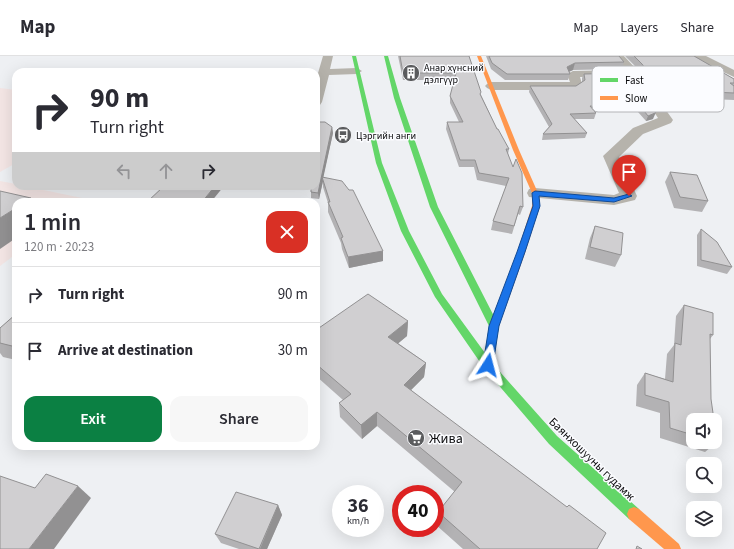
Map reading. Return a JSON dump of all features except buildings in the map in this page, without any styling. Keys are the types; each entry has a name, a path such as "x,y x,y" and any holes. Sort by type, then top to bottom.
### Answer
{"street":[{"path":"320,89 328,56"},
{"name":"Баянхошууны гудамж","path":"354,56 379,163 405,231 438,295 488,365 552,440 654,533 674,549"},
{"path":"386,56 397,98 434,207 494,326"},
{"path":"479,56 516,150 535,193 536,206 494,326 488,365"},
{"path":"618,56 627,66"},
{"path":"698,56 718,66"},
{"path":"724,69 734,74"},
{"path":"325,72 357,71"},
{"path":"491,86 569,86 576,84 573,74 592,74"},
{"path":"535,193 614,200 629,196 611,156 638,131 666,120 661,112"}],"shaded area":[{"path":"0,88 12,90 12,165 0,172"},
{"path":"0,181 12,183 12,190 43,190 82,198 12,198 12,257 0,266"}],"traffic: fast":[{"path":"354,56 379,163 405,231 438,295 488,365 553,440 634,514"},
{"path":"386,56 397,98 434,207 494,326 488,365"}],"traffic: slow":[{"path":"479,56 516,150 535,193 536,206 521,253 494,326"},
{"path":"634,514 674,549"}],"place":[{"name":"Анар хүнсний дэлгүүр","path":"411,73"},
{"name":"Цэргийн анги","path":"343,135"},
{"name":"Жива","path":"416,438"}],"route":[{"path":"488,365 494,326 536,206 535,193 614,200 629,196"}]}
